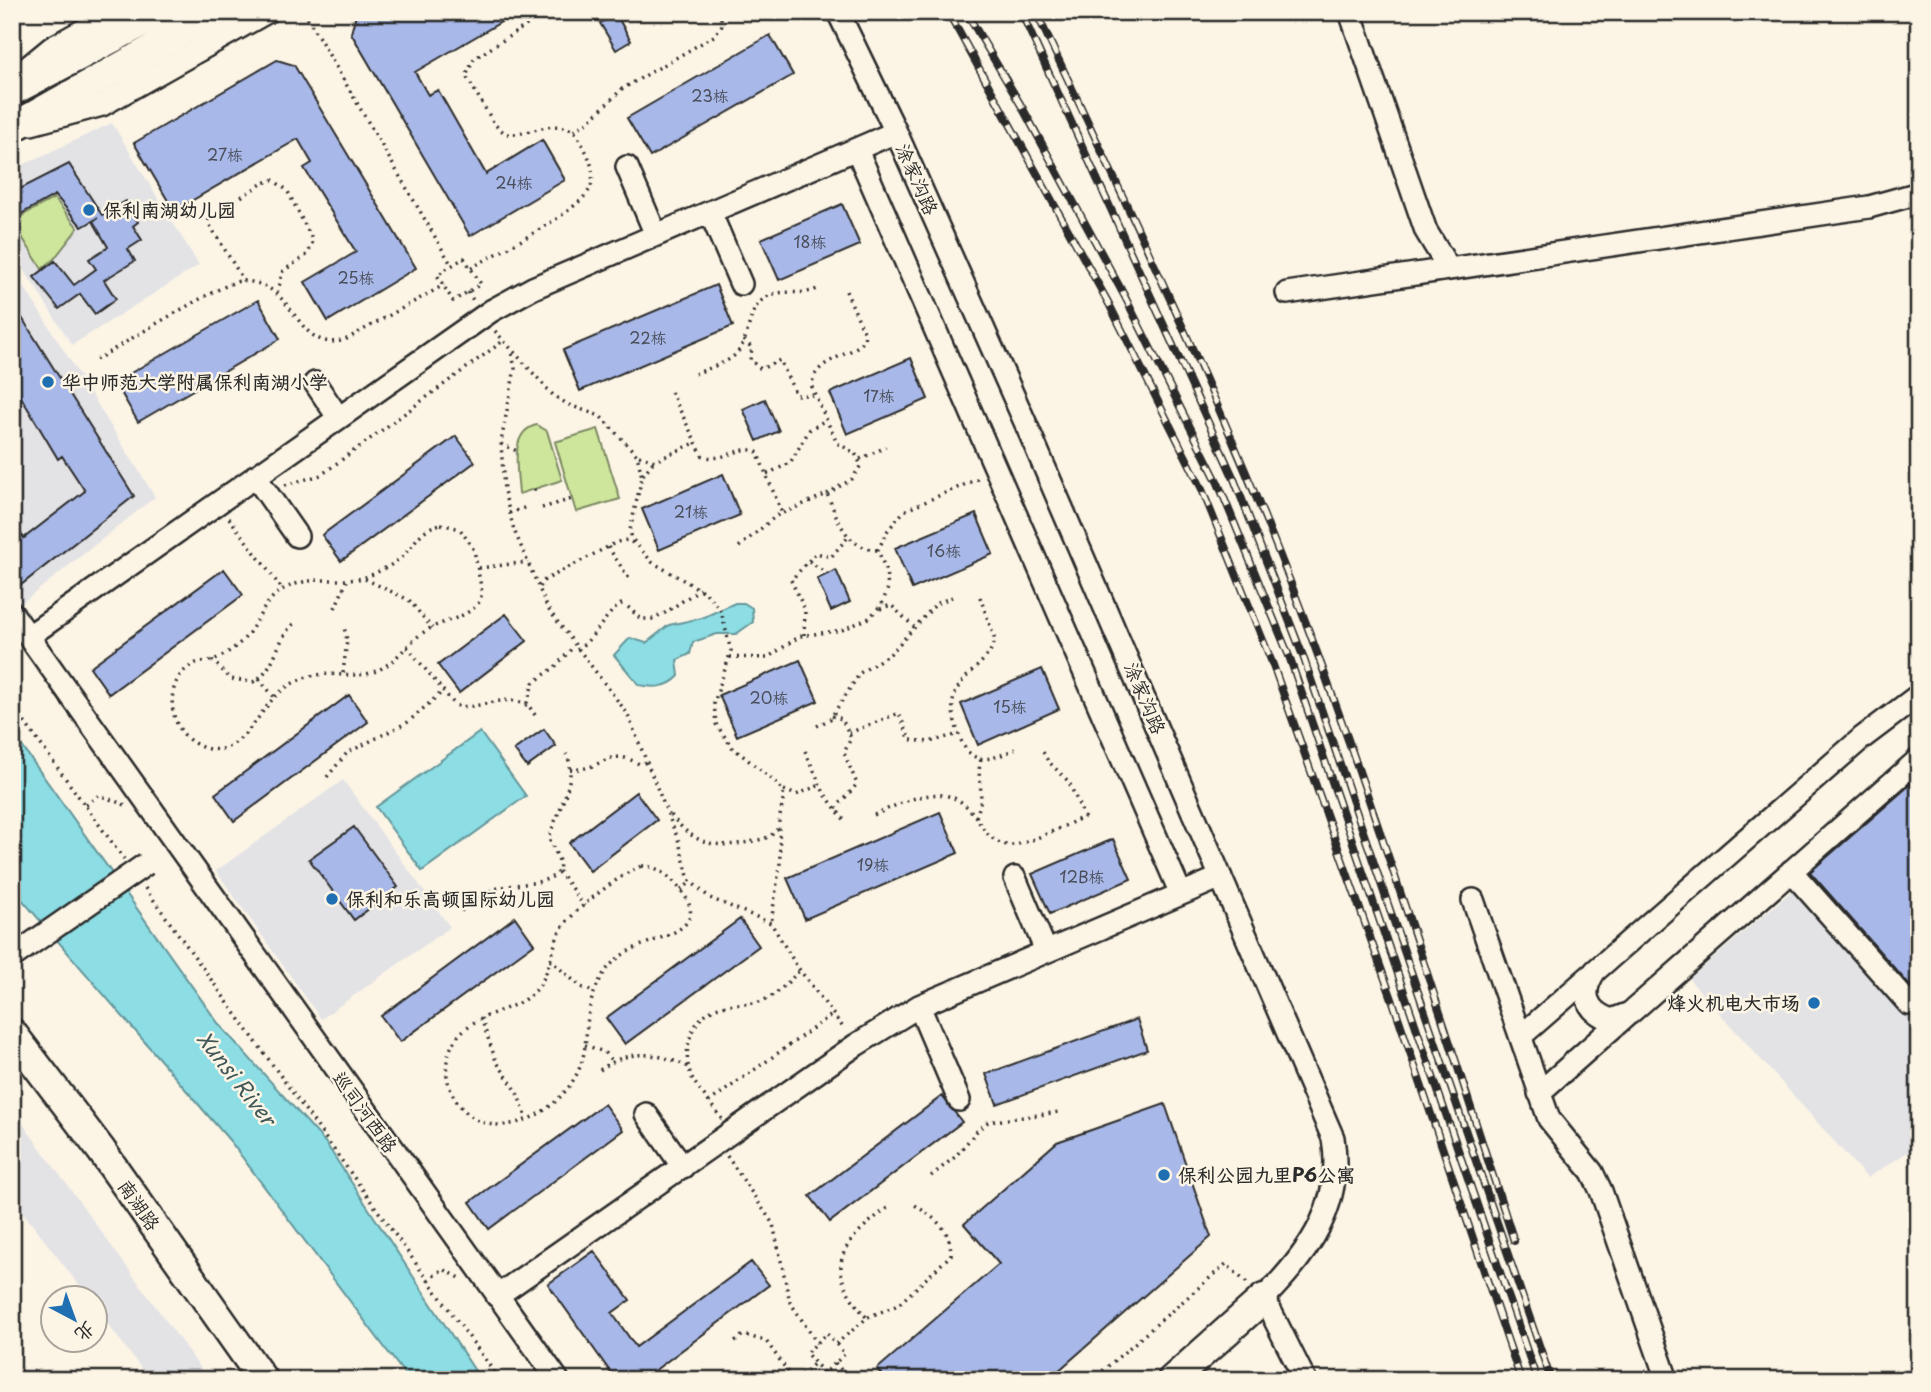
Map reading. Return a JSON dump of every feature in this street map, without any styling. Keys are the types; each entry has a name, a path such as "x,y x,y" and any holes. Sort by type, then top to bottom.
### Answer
{"main road":[{"path":"12,128 162,12"},
{"path":"15,76 89,67 218,12"},
{"name":"南湖路","path":"12,1032 101,1150 263,1380"},
{"path":"1171,1380 1265,1298"}],"street":[{"path":"15,76 51,48 116,12"},
{"path":"12,128 102,105 267,12"},
{"name":"涂家沟路","path":"838,12 897,132 1333,1138 1337,1162 1335,1183 1322,1224 1289,1273 1265,1298"},
{"path":"1350,12 1426,231 1449,269"},
{"path":"29,636 491,312 533,288 897,132"},
{"path":"857,150 1181,894"},
{"path":"628,167 656,236"},
{"path":"1287,293 1869,207 1919,193"},
{"path":"710,212 741,284"},
{"path":"315,383 338,417"},
{"path":"255,476 297,536"},
{"name":"巡司河西路","path":"12,613 558,1380"},
{"path":"1521,1036 1862,738 1919,695"},
{"path":"1539,1093 1919,759"},
{"path":"12,957 174,844"},
{"path":"1791,872 1909,1004 1919,999"},
{"path":"497,1296 856,1045 919,1006 1222,877"},
{"path":"1015,878 1046,951"},
{"path":"1473,901 1549,1119 1592,1172 1601,1191 1667,1380"},
{"path":"1595,971 1587,983 1589,1006 1598,1016 1611,1020 1630,1013"},
{"path":"919,1006 959,1100"},
{"path":"646,1114 682,1167"},
{"path":"1265,1298 1305,1380"}],"path":[{"path":"304,12 452,265"},
{"path":"471,268 575,206 588,194 593,180 591,164 573,131 555,125 522,134 506,134 495,125 466,76 466,69 474,59 547,12"},
{"path":"573,131 589,121 622,89 714,36 722,24 720,12"},
{"path":"246,282 209,224 209,217 263,183 273,180 286,190 313,240 308,254 282,272 278,292"},
{"path":"464,258 481,284 453,301 437,275 452,265 464,258"},
{"path":"96,360 232,283 246,282 278,292 310,334 322,341 337,342 444,285"},
{"path":"695,374 729,359 744,340 754,309 762,299 779,292 807,293 817,289"},
{"path":"845,289 864,334 864,341 817,371 812,384 837,443 860,459"},
{"path":"744,340 752,348 750,360 761,369 780,360 796,395 815,395"},
{"path":"655,461 637,455 600,416 569,405 553,395 512,354 515,368 501,444 509,513 548,608 575,648 616,696 648,762 679,842 691,882 710,898 771,923 800,970 856,1045"},
{"path":"671,392 702,454 712,458 754,450 782,513"},
{"path":"766,474 790,463 810,429 826,421"},
{"path":"642,477 655,461 695,443"},
{"path":"501,444 517,451"},
{"path":"860,459 886,447"},
{"path":"539,589 543,582 622,540 630,530 642,477 637,455"},
{"path":"739,547 782,513 827,494 857,474 860,459"},
{"path":"914,627 892,606 886,571 878,550 888,530 904,511 997,471"},
{"path":"534,489 536,495"},
{"path":"827,494 848,537 864,548 878,550"},
{"path":"542,509 572,499"},
{"path":"509,513 527,507"},
{"path":"228,516 282,589"},
{"path":"441,524 455,527 464,534 479,568 482,592 478,603 450,621 432,628 378,670 304,678 275,698 251,731 235,743 220,749 195,744 181,731 173,715 174,690 190,666 212,660 243,639 267,603 282,589 318,578 348,581 363,579 401,557 428,528 441,524"},
{"path":"630,530 635,544 658,566 700,589 713,599 721,611 729,638 730,657 714,703 716,724 732,747 779,785 796,795"},
{"path":"804,635 805,610 791,580 816,553 831,557 848,537"},
{"path":"622,540 635,544"},
{"path":"608,547 630,580"},
{"path":"809,561 827,574"},
{"path":"479,568 528,562"},
{"path":"534,577 543,582"},
{"path":"363,579 384,585 409,600 432,628"},
{"path":"335,608 348,581"},
{"path":"876,611 888,588"},
{"path":"628,607 641,619 656,618 700,589"},
{"path":"817,726 832,716 860,673 891,653 936,604 952,597"},
{"path":"979,597 995,640 991,651 955,694 953,709 966,750 981,759 991,760 1015,749"},
{"path":"528,707 527,698 533,682 555,667 575,648 596,635 610,612 623,603"},
{"path":"730,657 767,658 804,635 853,627 876,611 892,606"},
{"path":"212,660 231,679 248,683 259,679 271,666 287,629 297,621"},
{"path":"342,674 347,640 344,627"},
{"path":"407,647 442,692 459,707 517,700 535,715"},
{"path":"259,679 275,698"},
{"path":"327,777 347,753 408,722 442,692"},
{"path":"12,705 85,805 138,871 500,1380"},
{"path":"849,733 899,712 910,740 929,742 959,734"},
{"path":"832,716 842,719 851,738 844,753 857,784 836,808"},
{"path":"805,751 820,785 845,821"},
{"path":"874,815 911,799 935,794 960,801 993,839 1011,845 1084,817 1069,782 1048,761 1043,752"},
{"path":"461,911 492,890 519,882 550,880 559,870 560,863 550,838 570,769 566,754"},
{"path":"570,769 589,768 617,756 629,757 639,764 648,762"},
{"path":"976,817 983,796 979,769 981,759"},
{"path":"771,923 780,847 778,827 784,796 779,785"},
{"path":"783,807 796,795 820,785"},
{"path":"85,805 99,795 154,815"},
{"path":"666,807 690,835"},
{"path":"769,837 778,827"},
{"path":"679,842 683,833 722,847 769,837 776,840 780,847"},
{"path":"642,866 661,871 681,890 689,906 683,927 669,937 620,956 606,970 588,1010 583,1065 574,1083 546,1109 527,1119 498,1125 485,1123 467,1112 453,1096 446,1070 450,1050 461,1033 481,1018 530,995 542,981 563,926 584,906 626,874 642,866"},
{"path":"559,870 584,906"},
{"path":"681,890 691,882"},
{"path":"550,960 581,987 594,992"},
{"path":"800,970 763,1000 728,1005 707,1013 691,1034 689,1066 694,1082 709,1102 725,1138 773,1224 790,1302 817,1343"},
{"path":"709,1102 833,1014"},
{"path":"481,1018 496,1061 516,1090 527,1119"},
{"path":"585,1045 604,1052 612,1061"},
{"path":"600,1070 624,1055 670,1059 689,1066"},
{"path":"931,1176 955,1157 988,1122 1059,1112"},
{"path":"836,1345 875,1312 898,1305 951,1255 949,1237 944,1226 915,1205"},
{"path":"867,1318 844,1285 840,1270 842,1256 857,1231 890,1206"},
{"path":"1093,1380 1226,1264 1265,1298"},
{"path":"428,1280 443,1269 469,1283 481,1275"},
{"path":"827,1334 845,1354 824,1373 806,1353 817,1343 827,1334"},
{"path":"735,1341 743,1335 766,1341 795,1380 815,1363"},
{"path":"835,1363 850,1380"}],"shaded area":[{"name":"保利南湖幼儿园","path":"112,123 199,265 72,345 12,251 12,170"},
{"name":"华中师范大学附属保利南湖小学","path":"12,267 155,497 22,603 12,589"},
{"name":"保利和乐高顿国际幼儿园","path":"343,780 450,927 321,1019 216,871"},
{"name":"烽火机电大市场","path":"1919,782 1919,1145 1867,1178 1689,979"},
{"path":"12,1109 209,1380 150,1380 108,1324 108,1284 78,1284 12,1198"}],"green space":[{"path":"54,198 78,228 54,259 42,269 12,221"},
{"path":"537,425 547,431 562,480 519,494 518,444 528,429"},
{"path":"598,429 620,499 576,512 555,442"}],"water":[{"path":"735,603 744,603 752,608 753,622 736,634 717,634 693,642 690,654 677,660 679,676 670,683 655,687 639,685 614,655 630,638 646,643 669,625 702,618"},
{"name":"Xunsi River","path":"12,732 218,1023 325,1142 481,1380 409,1380 230,1141 12,888"},
{"path":"480,732 526,796 422,871 376,807"}],"building":[{"path":"361,12 518,12 415,72 428,95 438,90 486,174 542,140 565,180 470,236 351,33 356,15"},
{"path":"616,14 631,41 616,50 600,23"},
{"path":"770,35 793,75 650,157 627,118"},
{"path":"277,60 294,65 416,268 328,321 305,282 356,252 304,168 312,163 298,139 174,211 134,143"},
{"path":"69,164 102,215 126,201 138,222 133,226 142,240 128,249 135,261 104,280 116,299 95,314 80,294 59,309 34,277 55,261 74,285 96,269 89,259 108,247 93,221 98,218 82,227 55,195 12,219 12,193"},
{"path":"842,204 860,245 779,280 761,239"},
{"path":"716,285 733,326 580,391 563,350"},
{"path":"258,300 280,339 138,422 115,382"},
{"path":"12,302 134,496 21,585 12,574 12,522 24,538 85,491 62,456 58,459 12,382"},
{"path":"911,358 928,399 847,434 830,393"},
{"path":"765,399 779,431 757,441 743,409"},
{"path":"456,436 475,462 341,561 322,535"},
{"path":"723,474 740,515 659,550 642,509"},
{"path":"976,514 993,554 912,589 895,548"},
{"path":"224,569 243,595 109,694 90,667"},
{"path":"836,570 850,602 831,611 817,579"},
{"path":"506,614 527,641 459,693 438,665"},
{"path":"800,660 818,701 737,736 719,695"},
{"path":"1042,669 1059,709 978,745 961,704"},
{"path":"349,695 368,722 234,821 215,794"},
{"path":"544,729 556,746 527,767 514,750"},
{"path":"1919,777 1919,978 1910,986 1810,872"},
{"path":"636,792 657,820 590,871 569,843"},
{"path":"940,812 958,853 805,919 787,878"},
{"path":"354,827 398,887 354,920 309,859"},
{"path":"1113,839 1131,879 1050,914 1032,874"},
{"path":"515,917 534,944 400,1042 381,1016"},
{"path":"740,919 759,946 625,1044 606,1018"},
{"path":"1137,1019 1147,1050 997,1104 986,1074"},
{"path":"942,1096 962,1122 830,1222 810,1196"},
{"path":"604,1104 623,1130 489,1229 470,1202"},
{"path":"1165,1104 1211,1237 1048,1380 886,1380 877,1369 999,1264 964,1224 1057,1142"},
{"path":"594,1251 630,1300 612,1313 636,1347 751,1262 769,1285 642,1380 616,1380 548,1284"}],"railway":[{"path":"948,12 1109,304 1201,487 1273,665 1392,999 1521,1380"},
{"path":"966,12 1022,107 1124,295 1218,483 1289,656 1537,1380"},
{"path":"1021,12 1234,479 1303,656 1551,1380"},
{"path":"1036,12 1183,328 1285,569 1368,797 1514,1241"}],"place":[{"name":"保利南湖幼儿园","path":"89,210"},
{"name":"华中师范大学附属保利南湖小学","path":"48,382"},
{"name":"保利和乐高顿国际幼儿园","path":"332,899"},
{"name":"烽火机电大市场","path":"1814,1003"},
{"name":"保利公园九里P6公寓","path":"1164,1175"}]}
